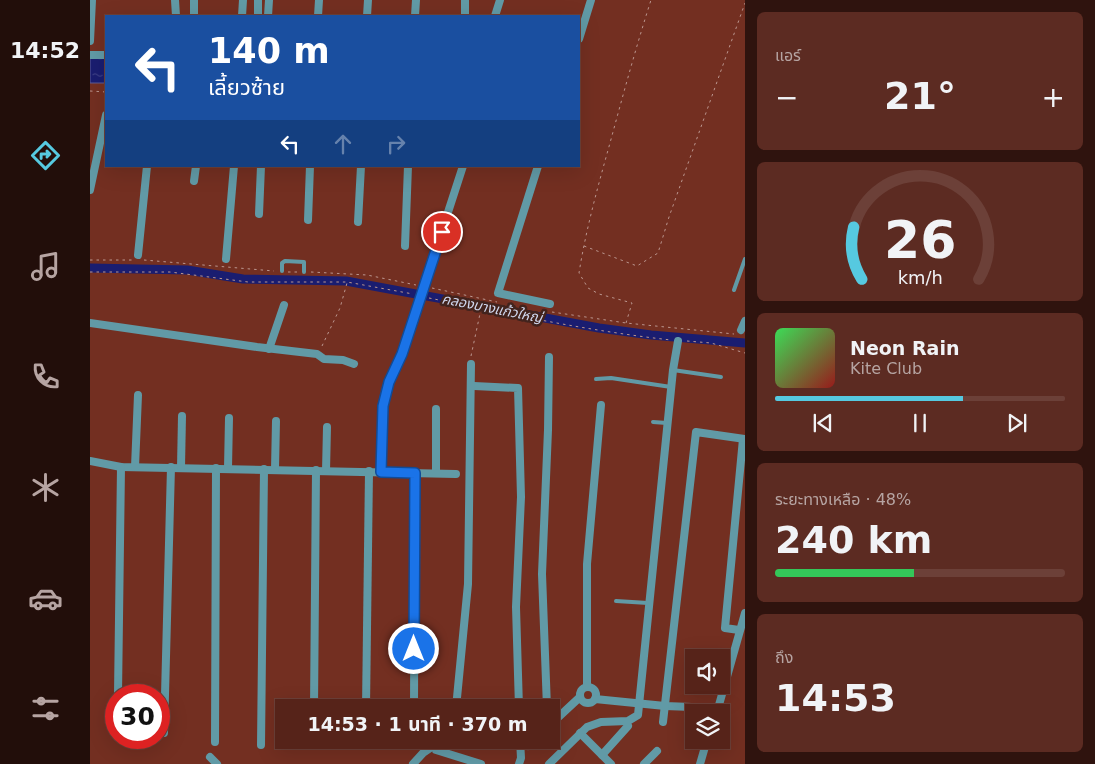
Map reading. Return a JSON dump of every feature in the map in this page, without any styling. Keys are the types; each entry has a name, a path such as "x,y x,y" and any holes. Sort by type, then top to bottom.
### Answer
{"street":[{"path":"90,41 92,0"},
{"path":"175,0 176,15"},
{"path":"194,0 194,14"},
{"path":"242,15 243,0"},
{"path":"258,0 258,15"},
{"path":"268,15 269,0"},
{"path":"318,15 319,0"},
{"path":"367,15 368,0"},
{"path":"415,15 416,0"},
{"path":"465,0 465,15"},
{"path":"494,15 500,0"},
{"path":"580,36 591,0"},
{"path":"90,55 105,55"},
{"path":"90,190 105,120"},
{"path":"138,255 147,167"},
{"path":"194,181 196,167"},
{"path":"226,259 234,167"},
{"path":"259,214 261,167"},
{"path":"308,220 310,167"},
{"path":"358,222 361,167"},
{"path":"405,246 408,167"},
{"path":"381,472 383,406 389,382 402,354 463,167"},
{"path":"538,167 498,293 550,304"},
{"path":"269,349 284,305"},
{"path":"741,330 745,320"},
{"path":"90,323 269,349 317,354 326,360 343,360 354,364"},
{"path":"549,764 587,727 601,722 628,721 638,715 667,423 678,340"},
{"path":"547,699 542,574 549,357"},
{"path":"457,699 468,584 471,364"},
{"path":"474,386 518,388 521,497 516,608 519,699"},
{"path":"135,467 138,395"},
{"path":"588,687 587,564 601,405"},
{"path":"436,409 436,473"},
{"path":"181,467 182,416"},
{"path":"228,468 229,418"},
{"path":"275,469 276,421"},
{"path":"326,470 327,427"},
{"path":"664,722 696,432 744,439 725,628 739,630"},
{"path":"90,461 121,467 456,474"},
{"path":"118,684 121,467"},
{"path":"165,684 171,467"},
{"path":"215,742 216,468"},
{"path":"261,745 264,469"},
{"path":"314,699 316,470"},
{"path":"366,699 369,471"},
{"path":"414,699 415,473"},
{"path":"719,704 745,613"},
{"path":"560,716 580,697 582,689 592,688 596,692 596,699"},
{"path":"580,697 586,703 596,699 685,708"},
{"path":"602,755 628,726"},
{"path":"580,733 611,764"},
{"path":"413,764 429,749"},
{"path":"519,764 520,749"},
{"path":"700,764 705,749"},
{"path":"436,750 481,764"},
{"path":"644,764 657,751"},
{"path":"210,757 217,764"}],"lane":[{"path":"734,290 745,259"},
{"path":"282,271 282,263 304,262 304,272"},
{"path":"673,370 721,377"},
{"path":"596,379 611,378 671,387"},
{"path":"653,422 667,423"},
{"path":"616,601 648,603"}],"path":[{"path":"626,323 632,303 598,294 588,288 578,273 583,246 651,0"},
{"path":"583,246 637,266 658,253 745,3"},
{"path":"90,91 105,92"},
{"path":"317,354 340,308 347,282"},
{"path":"471,364 472,349 481,308"}],"water":[{"path":"90,52 105,52 105,83 90,83"}],"waterway":[{"name":"คลองบางแก้วใหญ่","path":"90,268 187,270 243,279 346,281 599,328 651,335 745,343"}],"route":[{"path":"414,649 415,473 381,472 383,406 389,382 402,354 442,232"}]}
